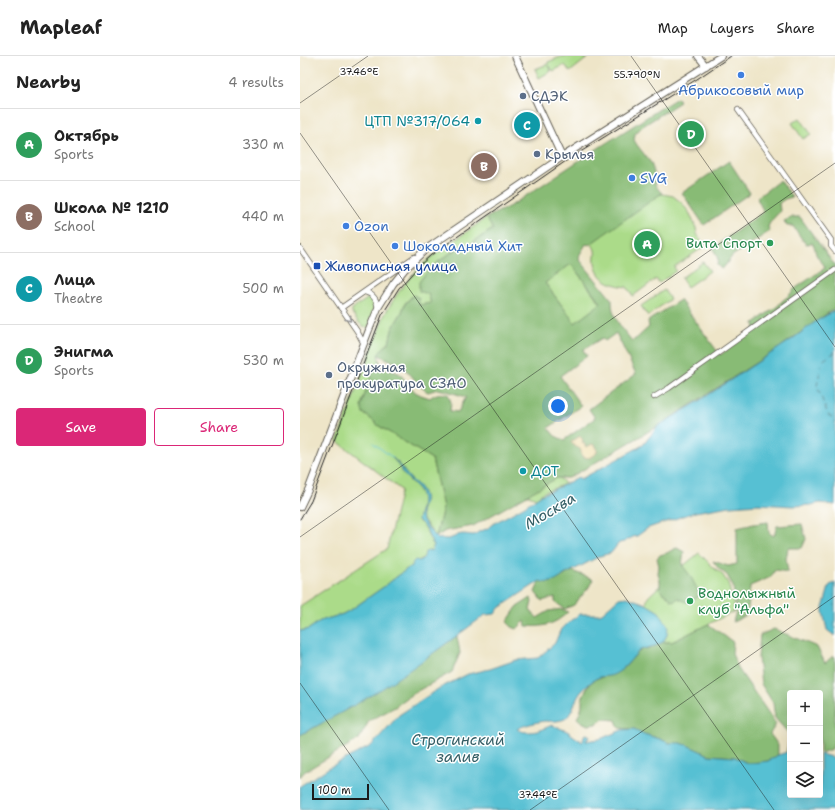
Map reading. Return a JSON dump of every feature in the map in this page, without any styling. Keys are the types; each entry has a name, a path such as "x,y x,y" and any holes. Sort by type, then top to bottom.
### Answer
{"street":[{"path":"515,56 562,157"},
{"path":"698,56 706,66"},
{"path":"341,308 562,157 721,56"},
{"path":"738,110 833,239 831,246 835,251"},
{"path":"300,248 357,330 364,344"},
{"path":"300,507 309,488 378,308 398,277 426,249"},
{"path":"654,397 669,388 835,270"},
{"path":"365,292 372,296 377,303 378,308"},
{"path":"357,330 363,332 369,330"}],"green space":[{"path":"563,56 590,56 570,72 565,65 553,71 549,65 551,71 539,78 535,69"},
{"path":"677,98 679,99 680,102 643,126 635,134 634,140 651,163 656,179 655,184 662,193 589,245 586,244 580,254 579,259 612,300 615,317 632,341 649,327 648,321 680,300 720,355 753,331 755,329 754,323 779,305 793,290 825,268 817,256 812,243 807,244 804,242 793,226 787,226 784,221 793,217 800,217 835,264 835,308 779,348 658,426 569,478 557,478 473,526 445,531 436,537 443,507 432,459 379,426 363,413 361,406 373,370 381,367 399,373 415,392 421,395 430,398 438,394 448,394 451,402 450,411 458,412 466,397 438,389 428,392 422,388 408,372 390,360 378,355 389,343 392,330 405,304 413,295 419,298 419,305 431,303 428,294 419,291 419,282 425,274 456,249 470,244 493,229 486,218 512,205","holes":["571,264 601,303 575,323 545,283","616,333 636,374 589,409 595,418 564,440 555,436 548,428 581,406 560,376 587,356 583,350 602,338 605,341"]},
{"path":"800,118 811,134 803,139 792,123"},
{"path":"729,161 750,193 704,225 682,193"},
{"path":"780,180 792,197 779,203 780,211 768,227 770,231 732,256 721,269 717,265 718,259 713,248 763,212 757,197"},
{"path":"662,194 673,196 682,203 690,214 697,234 705,246 674,267 676,271 659,283 656,279 633,296 627,287 610,283 602,277 596,268 595,250 590,242 656,196"},
{"path":"486,218 493,229 470,244 456,249 425,274 431,303 419,305 413,295 405,303 402,312 392,330 389,343 378,355 381,367 373,370 361,406 363,413 379,426 432,459 443,507 436,537 422,518 421,511 425,501 423,493 397,461 396,462 404,474 416,486 422,496 419,522 425,527 434,545 432,550 352,609 343,614 320,621 309,629 300,631 300,606 387,549 401,490 337,441 384,316 403,286 427,260"},
{"path":"703,262 710,271 687,287 681,278"},
{"path":"571,264 601,304 575,323 545,283"},
{"path":"664,290 670,299 648,316 641,306"},
{"path":"370,297 377,306 368,328 358,322 352,313 352,309"},
{"path":"557,477 565,484 544,492 536,498 524,493"},
{"path":"768,522 769,533 774,536 777,526 802,524 806,539 802,548 788,548 786,559 788,572 775,570 771,577 750,586 747,615 733,622 736,611 733,586 727,575 719,569 713,561 728,566 737,564 737,528"},
{"path":"677,548 684,552 682,565 691,577 699,594 696,598 689,602 685,602 678,598 675,601 671,600 660,589 658,573 659,566 657,558 660,555"},
{"name":"Воднолыжный клуб \"Альфа\"","path":"699,553 722,574 728,583 735,611 672,642 663,642 667,635 659,612 646,604 648,597"},
{"path":"572,571 593,579 589,587 574,605 565,609 555,602 555,597 542,601 535,592 540,581 553,581"},
{"path":"531,598 532,602 530,610 537,618 549,611 562,609 568,612 559,620 544,626 526,626 525,621 517,629 512,627 507,622 517,607"},
{"path":"708,624 733,642 732,654 739,670 776,724 770,734 778,745 778,755 768,761 747,763 735,757 709,755 683,744 669,743 634,729 619,728 616,720 603,719 596,724 588,725 577,718 581,710 585,692 592,682 598,678 624,668 637,653 643,649 651,648 663,642 672,642"},
{"path":"774,629 817,647 825,663 833,656 835,657 835,738 832,749 823,752 823,690 787,690 787,732 775,718 773,703 761,684 758,658 760,635"},
{"path":"457,636 460,653 452,672 412,694 395,707 369,721 359,739 304,772 300,777 300,735 380,688"}],"sand":[{"path":"580,436 583,440 582,443 585,444 585,446 587,447 592,444 595,445 597,448 597,453 589,458 581,455 581,450 571,442"}],"water":[{"name":"Москва","path":"835,310 835,505 820,503 793,506 758,504 730,506 695,512 648,528 637,536 619,543 611,553 600,556 564,575 556,581 546,583 540,581 499,608 495,614 485,615 383,688 300,735 300,631 309,629 320,621 343,614 352,609 412,566 415,560 420,561 424,557 425,552 432,550 434,545 431,542 432,540 430,539 426,528 418,520 422,502 421,494 392,458 397,462 422,490 424,501 421,517 438,539 448,539 462,534 474,535 487,529 491,525 525,506 539,496 578,477 581,479 643,445 658,426 696,403"},
{"path":"835,583 835,636 827,630 823,608 829,587"},
{"name":"Строгинский залив","path":"627,597 646,604 659,612 668,626 667,635 663,642 639,651 619,672 609,676 597,678 593,681 580,693 568,717 565,719 540,722 526,725 517,729 523,732 534,732 552,725 567,731 582,742 584,735 587,734 590,736 586,741 600,739 622,730 634,729 669,743 680,743 687,745 709,755 735,757 747,763 768,761 787,752 787,798 823,798 823,755 835,758 835,810 300,810 300,786 330,767 371,746 399,715 438,689 468,674 490,669 516,660 538,658 555,643 560,631 570,621 580,614 602,613 619,598"}],"waterway":[{"path":"373,443 393,458"}],"ferry route":[{"path":"835,352 822,361 817,386 828,415 835,419"}],"tram line":[{"path":"300,519 311,501 382,315 399,288 419,266 431,255 566,161 731,56"}],"place":[{"name":"Абрикосовый мир","path":"741,75"},
{"name":"СДЭК","path":"523,96"},
{"name":"ЦТП №317/064","path":"478,121"},
{"name":"Лица","path":"527,125"},
{"name":"Энигма","path":"691,134"},
{"name":"Крылья","path":"537,154"},
{"name":"Школа № 1210","path":"484,166"},
{"name":"SVG","path":"632,178"},
{"name":"Ozon","path":"346,226"},
{"name":"Вита Спорт","path":"770,243"},
{"name":"Октябрь","path":"647,244"},
{"name":"Шоколадный Хит","path":"395,246"},
{"name":"Живописная улица","path":"317,266"},
{"name":"Окружная прокуратура СЗАО","path":"329,375"},
{"name":"ДОТ","path":"523,471"},
{"name":"Воднолыжный клуб \"Альфа\"","path":"690,601"}]}
